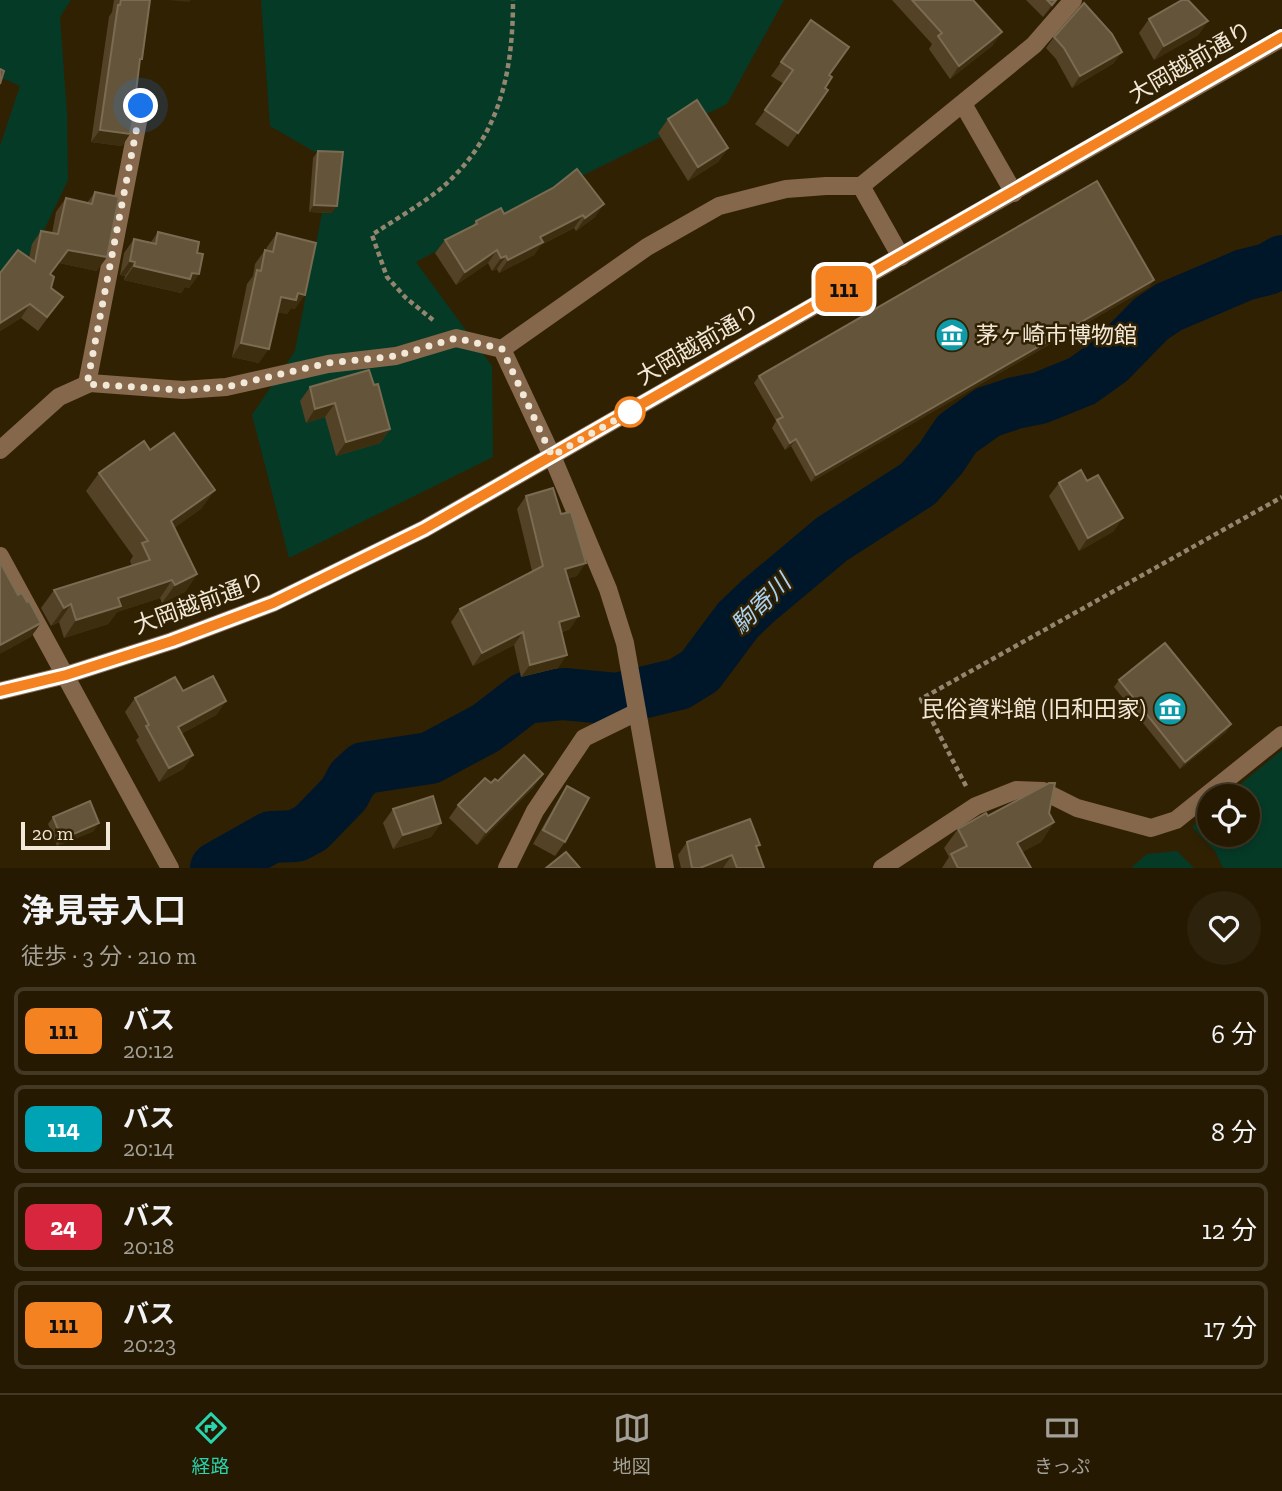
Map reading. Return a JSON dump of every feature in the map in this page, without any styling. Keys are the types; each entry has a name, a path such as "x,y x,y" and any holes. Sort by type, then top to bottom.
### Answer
{"street":[{"path":"0,450 59,397 87,384 183,390 226,387 328,363 396,356 456,338 502,349 648,247 719,206 786,189 861,186 1034,45 1073,0"},
{"name":"大岡越前通り","path":"0,691 66,675 172,641 273,603 424,529 1282,37"},
{"path":"963,104 1014,192"},
{"path":"87,384 141,106"},
{"path":"861,186 901,257"},
{"path":"502,349 552,456 608,589 625,643 665,868"},
{"path":"0,556 170,868"},
{"path":"507,868 535,811 584,738 636,708"},
{"path":"882,868 976,806 1016,790 1043,791 1077,808 1151,828 1176,820 1282,735"}],"path":[{"path":"456,338 406,298 387,277 372,235 440,189 480,148 500,106 513,32 513,0"},
{"path":"976,806 921,699 1282,497"}],"green space":[{"path":"0,0 71,0 60,17 67,114 68,180 35,249 0,281 0,146 20,86 0,77"},
{"path":"261,0 784,0 727,104 505,214 416,262 492,366 493,457 289,558 252,415 295,351 332,162 270,126"},
{"path":"1282,750 1282,868 1223,868 1211,847 1260,847 1260,784 1241,784"},
{"path":"1177,851 1194,868 1131,868 1147,854"}],"building":[{"path":"121,0 150,0 130,134 100,130 118,5"},
{"path":"912,0 973,0 1002,32 959,66 938,36 942,33"},
{"path":"1182,0 1188,0 1208,21 1164,46 1149,19"},
{"path":"1084,3 1112,34 1122,52 1080,76 1064,48 1054,37"},
{"path":"811,20 849,47 829,75 832,77 825,88 828,90 798,133 765,110 793,70 781,62"},
{"path":"697,100 728,148 698,167 668,119"},
{"path":"318,151 343,152 337,206 314,205"},
{"path":"577,169 604,204 585,218 583,215 540,237 543,242 508,260 506,256 501,258 497,250 465,272 445,240 501,208 504,214 553,188"},
{"name":"茅ヶ崎市博物館","path":"1097,181 1154,280 816,475 796,439 790,443 777,420 783,417 759,376"},
{"path":"95,192 119,197 107,257 68,250 50,274 54,277 51,288 63,297 47,317 30,304 0,323 0,273 18,250 35,262 41,231 58,234 66,198 92,204"},
{"path":"158,232 199,242 197,253 203,254 199,274 192,273 190,279 134,266 135,262 130,261 134,239 156,244"},
{"path":"277,233 316,243 305,295 298,293 296,300 281,297 269,349 241,343 257,270 261,271 265,250 273,252"},
{"path":"369,370 374,385 378,384 390,429 346,442 335,403 315,409 310,387"},
{"path":"174,433 215,490 171,521 197,574 175,585 172,580 118,598 121,606 76,620 71,604 64,608 54,590 150,560 142,543 148,541 99,473 144,441 150,450"},
{"path":"1081,470 1087,481 1098,475 1123,518 1088,538 1059,483"},
{"path":"553,488 561,514 571,512 586,563 565,569 579,616 559,622 567,655 530,665 523,632 482,653 460,609 543,566 526,496"},
{"path":"0,562 18,595 22,593 27,602 29,601 41,623 0,645"},
{"name":"民俗資料館 (旧和田家)","path":"1165,643 1231,724 1185,762 1119,680"},
{"path":"213,676 226,701 178,727 193,755 169,768 146,726 149,725 135,698 175,677 183,691"},
{"path":"524,755 543,774 486,832 458,805 485,778 491,783 495,779 498,781"},
{"path":"1049,783 1055,783 1049,813 1054,822 1017,843 1031,868 958,868 951,854 967,846 958,829"},
{"path":"567,786 589,798 565,842 543,830"},
{"path":"433,796 441,823 403,835 393,809"},
{"path":"90,801 99,823 62,839 53,817"},
{"path":"750,819 760,845 756,846 764,868 737,868 732,855 700,868 692,868 687,842"},
{"path":"566,852 580,868 546,868"}],"waterway":[{"name":"駒寄川","path":"216,868 271,837 296,836 311,828 344,794 352,779 364,768 430,758 486,728 525,698 564,694 616,699 679,684 700,671 738,620 758,601 832,539 918,484 941,458 957,434 988,412 1040,398 1082,381 1110,361 1151,319 1169,307 1244,275 1268,269 1282,261"}],"bus line":[{"name":"111","path":"0,691 66,675 172,641 273,603 344,570 424,529 1282,37"}],"place":[{"name":"茅ヶ崎市博物館","path":"952,335"},
{"name":"民俗資料館 (旧和田家)","path":"1170,709"}],"route":[{"path":"141,106 87,384 183,390 226,387 328,363 396,356 456,338 502,349 552,456 638,407 630,412"}]}
